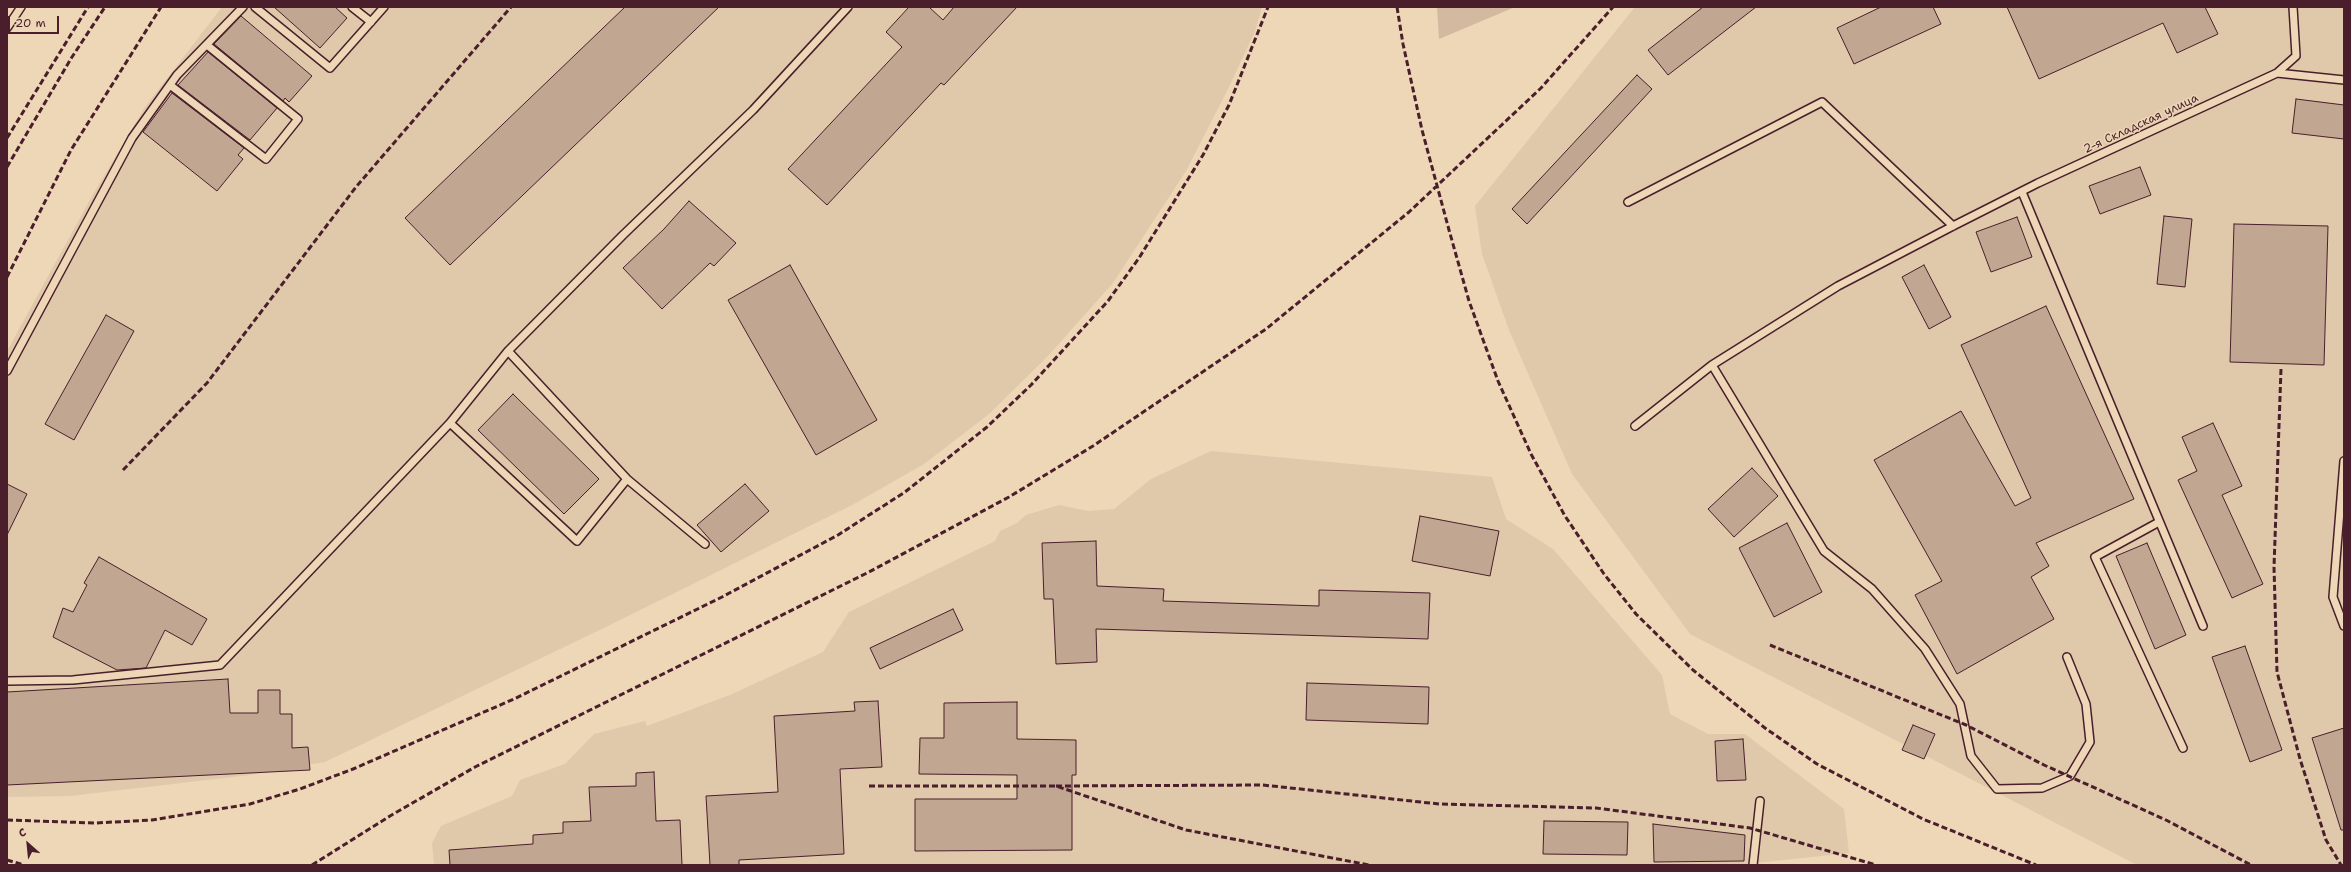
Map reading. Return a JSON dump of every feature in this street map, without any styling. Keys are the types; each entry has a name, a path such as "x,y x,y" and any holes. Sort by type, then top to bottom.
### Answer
{"lane":[{"path":"7,28 22,7"},
{"path":"7,371 132,138 170,85 243,7"},
{"path":"255,7 330,68 384,7"},
{"path":"352,7 371,22"},
{"path":"7,681 74,680 220,665 450,423 508,351 623,235 753,110 848,7"},
{"path":"2277,73 2296,56 2293,7"},
{"path":"170,85 266,159 298,118 207,45"},
{"path":"2277,73 2344,80"},
{"name":"2-я Складская улица","path":"1634,426 1712,365 1838,286 2022,192 2277,73"},
{"path":"1628,202 1822,102 1953,226"},
{"path":"2022,192 2203,626"},
{"path":"508,351 627,479 705,544"},
{"path":"1712,365 1824,551 1872,589 1925,649 1960,704 1971,756 1997,789 2042,788 2070,776 2090,742 2086,704 2067,657"},
{"path":"450,423 577,541 627,479"},
{"path":"2344,461 2334,597 2344,626"},
{"path":"2159,522 2095,557 2183,748"},
{"path":"1753,865 1760,801"}],"shaded area":[{"path":"222,7 1262,7 1255,31 1229,87 1186,171 1113,283 1048,356 989,414 924,464 854,504 608,626 325,762 250,775 70,796 7,797 7,351 91,198 145,107"},
{"path":"1437,7 1515,7 1439,39"},
{"path":"1635,7 2344,7 2344,865 2137,865 1690,634 1572,474 1509,330 1482,254 1475,206"},
{"path":"1211,451 1492,477 1506,519 1553,549 1662,675 1670,714 1708,734 1745,734 1844,809 1849,853 1737,865 434,865 432,843 441,826 512,796 520,780 565,764 594,734 645,721 647,726 730,695 823,652 849,612 995,541 1000,531 1017,523 1026,515 1059,505 1088,511 1114,509 1151,479"}],"building":[{"path":"274,7 335,7 347,18 320,48"},
{"path":"625,7 719,7 450,265 405,218"},
{"path":"909,7 929,7 943,20 954,7 1017,7 944,85 941,83 827,205 788,169 902,47 886,32"},
{"path":"1703,7 1756,7 1668,75 1648,50"},
{"path":"1881,7 1933,7 1941,24 1854,64 1837,28"},
{"path":"2007,7 2205,7 2218,34 2177,53 2163,23 2039,79"},
{"path":"241,16 312,76 289,102 285,98 283,101 214,44"},
{"path":"208,52 277,108 250,140 178,85"},
{"path":"1637,75 1652,89 1527,224 1512,209"},
{"path":"172,93 244,148 238,155 243,159 217,191 143,132"},
{"path":"2296,99 2344,105 2344,139 2292,133"},
{"path":"2140,167 2151,195 2100,214 2089,186"},
{"path":"689,201 736,243 714,266 710,263 662,309 623,268 664,229"},
{"path":"2164,216 2192,219 2185,287 2157,284"},
{"path":"2017,217 2032,257 1991,272 1976,232"},
{"path":"2234,224 2328,226 2324,365 2230,362"},
{"path":"790,265 877,420 816,455 728,300"},
{"path":"1924,265 1951,317 1929,329 1902,277"},
{"path":"2046,306 2134,499 2036,543 2049,566 2031,577 2054,619 1957,674 1915,595 1942,581 1874,460 1961,411 2015,506 2031,498 1961,345"},
{"path":"106,315 134,331 74,440 45,424"},
{"path":"513,394 599,479 564,514 478,430"},
{"path":"2213,423 2242,486 2222,495 2263,584 2232,598 2178,480 2197,471 2182,437"},
{"path":"1752,468 1778,496 1734,537 1708,509"},
{"path":"7,484 27,494 7,535"},
{"path":"745,484 769,511 721,552 697,525"},
{"path":"1420,516 1499,531 1490,576 1412,561"},
{"path":"1787,523 1822,592 1774,617 1739,548"},
{"path":"1096,541 1097,586 1164,589 1163,601 1319,606 1319,590 1430,593 1428,639 1096,629 1097,662 1056,664 1053,599 1044,599 1042,543"},
{"path":"2147,543 2186,635 2155,649 2116,556"},
{"path":"99,557 207,619 192,645 165,630 146,668 117,670 53,637 63,608 73,612 87,585 84,583"},
{"path":"953,609 963,630 880,669 870,648"},
{"path":"2245,646 2282,750 2250,762 2212,657"},
{"path":"228,679 230,713 258,713 258,690 280,690 280,714 292,714 292,748 308,747 310,770 7,785 7,692"},
{"path":"1307,683 1429,687 1428,724 1306,720"},
{"path":"878,701 882,767 840,769 844,854 739,860 739,865 710,865 706,796 778,792 774,716 855,711 854,702"},
{"path":"1017,702 1017,739 1076,740 1076,775 1072,775 1072,850 915,851 915,799 1017,799 1017,775 919,774 920,738 944,738 944,703"},
{"path":"1913,725 1935,734 1924,759 1902,750"},
{"path":"2344,728 2344,830 2341,830 2312,738"},
{"path":"1743,739 1746,780 1717,781 1715,741"},
{"path":"654,772 656,821 680,820 682,865 450,865 449,850 533,844 533,835 563,833 563,822 591,821 589,787 636,786 636,773"},
{"path":"1544,821 1628,822 1627,855 1543,854"},
{"path":"1653,824 1745,835 1744,861 1654,862"}],"railway":[{"path":"7,138 88,7"},
{"path":"7,167 72,57 105,7"},
{"path":"7,277 71,150 161,7"},
{"path":"123,470 207,383 356,187 511,7"},
{"path":"7,820 95,823 152,820 250,804 300,789 353,769 514,699 722,597 838,535 905,492 987,427 1031,385 1108,301 1139,258 1203,155 1229,105 1268,7"},
{"path":"1397,7 1403,44 1422,130 1449,230 1469,301 1498,381 1531,454 1565,516 1604,574 1636,614 1693,670 1765,728 1817,764 1923,819 2036,865"},
{"path":"312,865 390,816 475,767 869,572 1009,497 1093,446 1266,329 1409,212 1541,88 1613,7"},
{"path":"2281,369 2274,567 2277,672 2300,759 2326,840 2341,865"},
{"path":"1770,645 1966,725 2044,765 2166,820 2251,865"},
{"path":"1056,786 1263,785 1439,804 1596,808 1750,828 1876,865"},
{"path":"869,786 1056,786 1186,830 1369,865"},
{"path":"7,860 24,865"}]}
